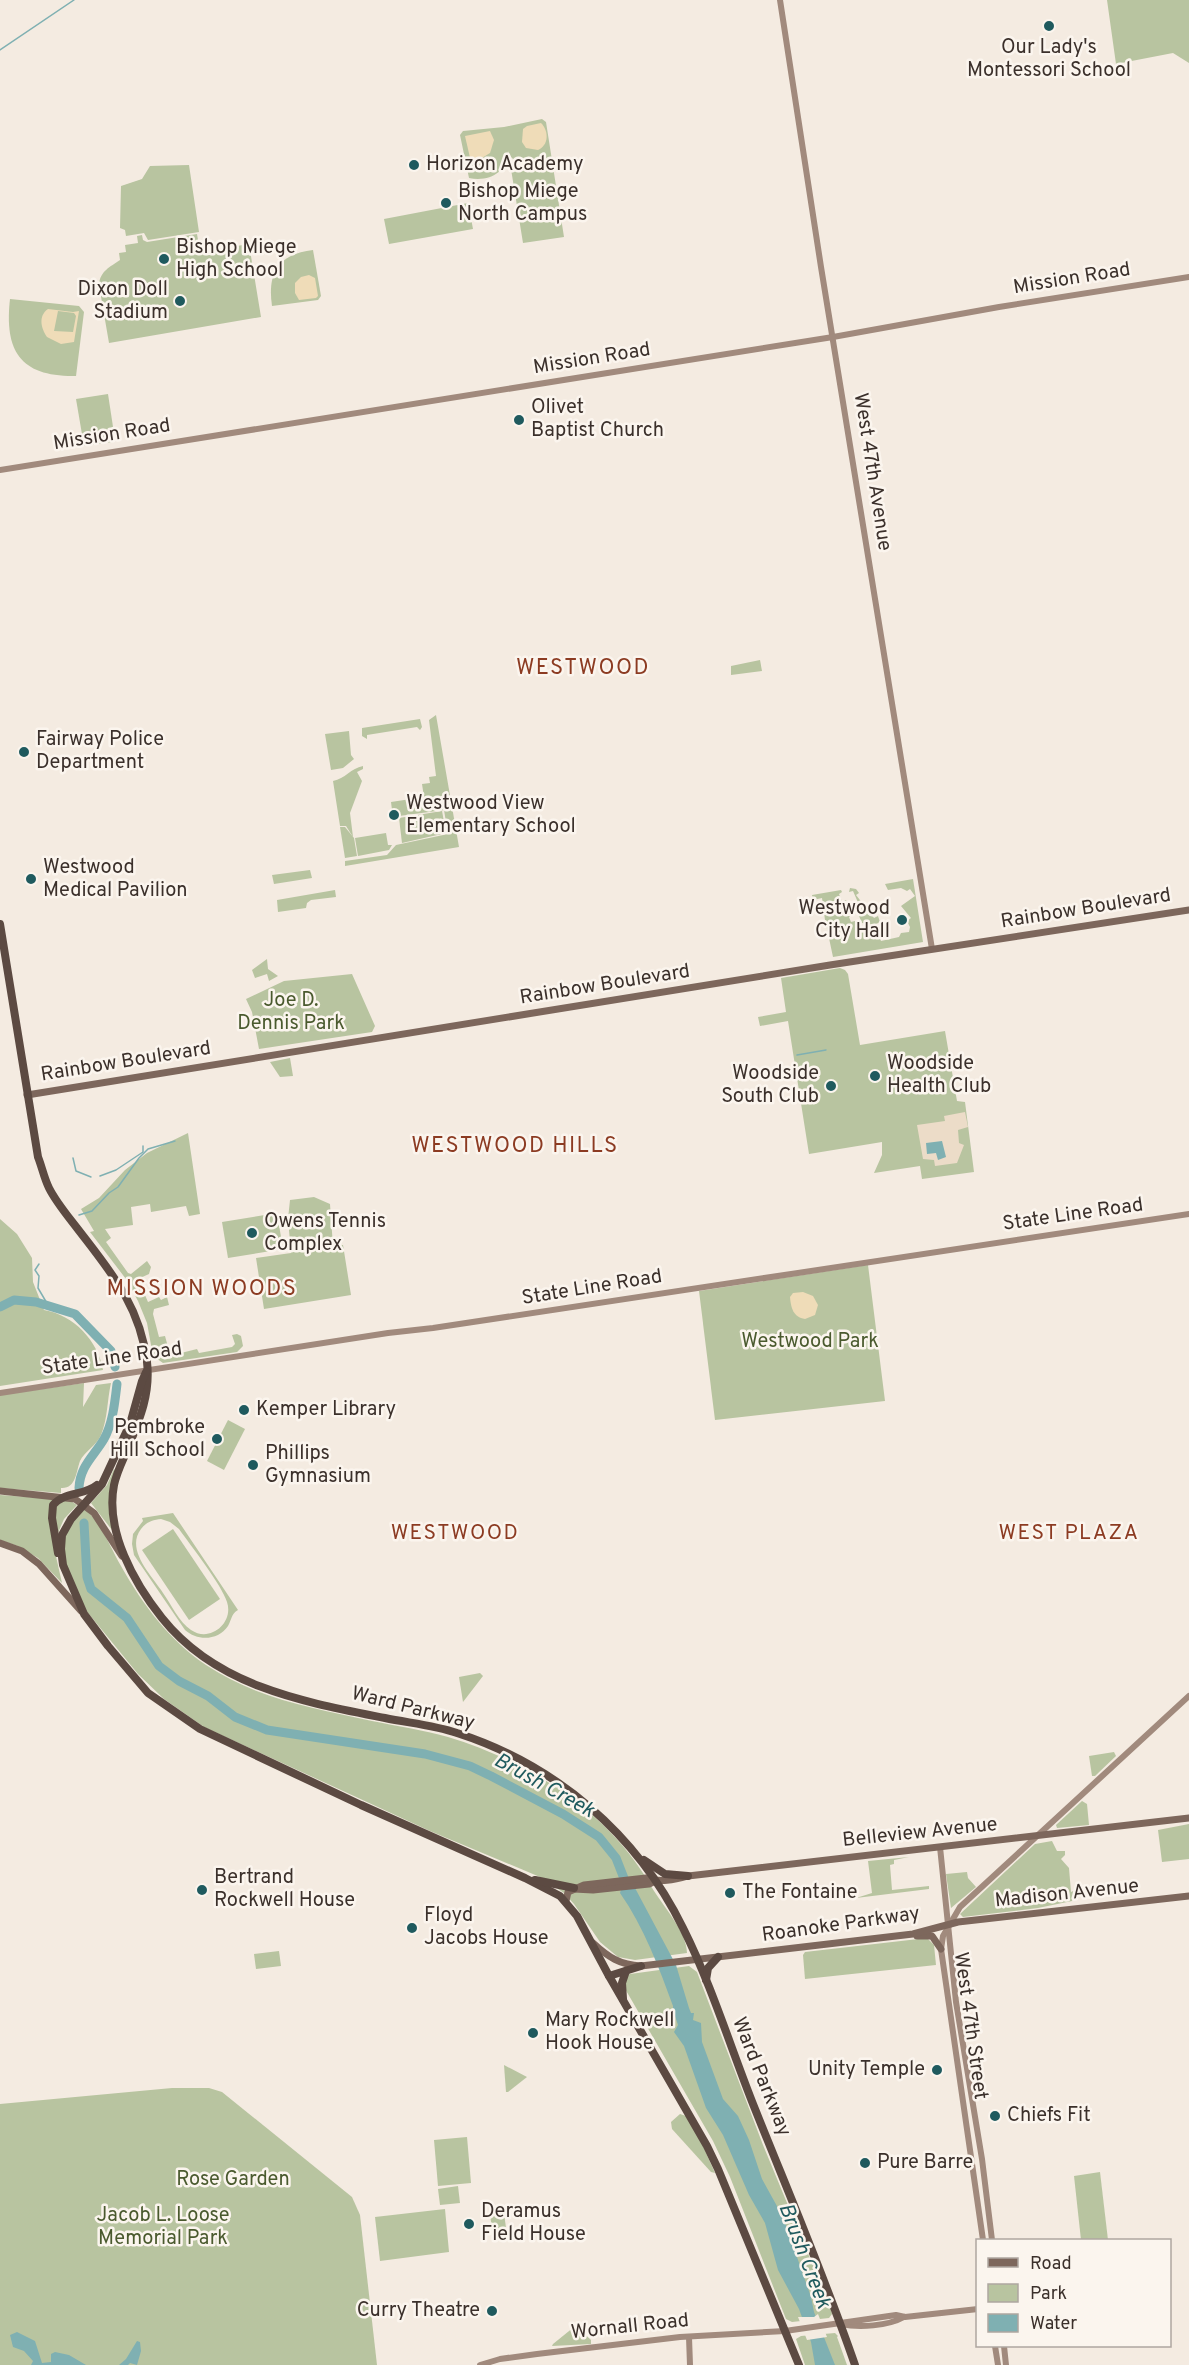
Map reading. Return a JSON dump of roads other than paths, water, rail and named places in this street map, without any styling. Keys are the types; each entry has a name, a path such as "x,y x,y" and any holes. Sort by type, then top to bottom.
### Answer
{"highway":[{"path":"0,924 36,1152 48,1186 129,1300 142,1338 148,1383 143,1411 114,1484 114,1519 125,1561"},
{"path":"63,1565 62,1535 70,1520 102,1484 134,1412 147,1371"},
{"path":"120,1445 97,1486 82,1493 66,1496 55,1503 51,1511 56,1548 63,1565 84,1614 108,1647 148,1693 200,1729 351,1801 525,1878 566,1901 593,1943 609,1976 697,2127 718,2169 799,2365"},
{"name":"Ward Parkway","path":"125,1561 142,1592 164,1620 186,1644 213,1665 278,1694 456,1733 502,1752 548,1775 571,1791 612,1826 638,1856 655,1881 675,1913 697,1959 841,2324 855,2365"},
{"path":"638,1856 665,1874 688,1876"},
{"path":"525,1878 574,1888"},
{"path":"707,1984 708,1968 718,1957"},
{"path":"609,1976 641,1966"},
{"path":"623,2000 622,1983 626,1971"}],"main road":[{"name":"Rainbow Boulevard","path":"27,1095 932,949 1189,910"},
{"name":"Ward Parkway","path":"0,1491 75,1498 94,1513 125,1561"},
{"path":"0,1543 22,1551 39,1564 84,1614"},
{"name":"Belleview Avenue","path":"574,1888 584,1885 635,1882 646,1878 655,1881 674,1880 688,1876 1189,1818"},
{"path":"566,1901 566,1895 574,1888"},
{"name":"Madison Avenue","path":"948,1924 1189,1896"},
{"name":"Roanoke Parkway","path":"593,1943 609,1958 621,1963 641,1966 906,1935 948,1924"},
{"path":"906,1935 911,1937 932,1936 941,1949"}],"street":[{"name":"West 47th Avenue","path":"780,0 932,949"},
{"name":"Mission Road","path":"0,470 833,338 999,307 1189,277"},
{"name":"State Line Road","path":"0,1392 388,1332 433,1328 1189,1214"},
{"name":"Roanoke Parkway","path":"948,1924 960,1906 1189,1696"},
{"name":"West 47th Street","path":"940,1847 956,2002 982,2158 992,2239"},
{"name":"West 47th Street","path":"948,1924 941,1949 983,2239"},
{"name":"Wornall Road","path":"480,2365 500,2359 537,2354 689,2337 797,2330 841,2324 852,2326 897,2321 905,2317 976,2309"},
{"path":"689,2337 690,2365"},
{"path":"995,2347 998,2365"},
{"path":"1004,2347 1006,2365"}],"water":[{"path":"942,1141 946,1157 938,1160 936,1153 927,1154 926,1143"},
{"path":"624,1880 635,1888 676,1965 689,2008 691,2013 694,2013 693,2020 701,2023 702,2042 723,2099 738,2116 762,2179 783,2217 811,2297 814,2312 835,2365 815,2365 811,2342 799,2309 778,2270 765,2223 749,2195 723,2135 706,2108 684,2046 674,2032 678,2025 674,2013 670,2012 673,2011 673,2006 662,1977 644,1934 620,1893"},
{"path":"17,2332 35,2341 42,2363 51,2362 51,2354 55,2352 69,2355 86,2365 31,2365 33,2361 24,2351 13,2347 10,2335"},
{"path":"137,2341 140,2342 141,2351 137,2365 130,2363 119,2365 126,2359"}],"waterway":[{"path":"0,50 74,0"},
{"path":"797,1055 826,1050"},
{"path":"79,1215 92,1211 118,1187 148,1149 175,1141"},
{"path":"100,1176 116,1170 143,1152 143,1146"},
{"path":"73,1158 76,1171 91,1177"},
{"path":"39,1264 35,1270 39,1276 38,1288 48,1305"},
{"name":"Brush Creek","path":"0,1307 14,1300 36,1302 75,1314 111,1351 115,1367"},
{"name":"Brush Creek","path":"79,1488 82,1473 110,1426 117,1384"},
{"name":"Brush Creek","path":"84,1523 87,1577 91,1589 127,1618 159,1666 179,1681 208,1696 235,1717 267,1730 425,1754 470,1766 563,1814 599,1837 616,1858 627,1886"}],"place":[{"name":"Our Lady's Montessori School","path":"1049,26"},
{"name":"Horizon Academy","path":"414,165"},
{"name":"Bishop Miege North Campus","path":"446,203"},
{"name":"Bishop Miege High School","path":"164,259"},
{"name":"Dixon Doll Stadium","path":"180,301"},
{"name":"Olivet Baptist Church","path":"519,420"},
{"name":"Fairway Police Department","path":"24,752"},
{"name":"Westwood View Elementary School","path":"394,815"},
{"name":"Westwood Medical Pavilion","path":"31,879"},
{"name":"Westwood City Hall","path":"902,920"},
{"name":"Woodside Health Club","path":"875,1076"},
{"name":"Woodside South Club","path":"831,1086"},
{"name":"Owens Tennis Complex","path":"252,1233"},
{"name":"Kemper Library","path":"244,1410"},
{"name":"Pembroke Hill School","path":"217,1439"},
{"name":"Phillips Gymnasium","path":"253,1465"},
{"name":"Bertrand Rockwell House","path":"202,1890"},
{"name":"The Fontaine","path":"730,1893"},
{"name":"Floyd Jacobs House","path":"412,1928"},
{"name":"Mary Rockwell Hook House","path":"533,2033"},
{"name":"Unity Temple","path":"937,2070"},
{"name":"Chiefs Fit","path":"995,2116"},
{"name":"Pure Barre","path":"865,2163"},
{"name":"Deramus Field House","path":"469,2224"},
{"name":"Curry Theatre","path":"492,2311"}],"district":[{"name":"WESTWOOD","path":"583,668"},
{"name":"WESTWOOD HILLS","path":"515,1146"},
{"name":"MISSION WOODS","path":"202,1289"},
{"name":"WESTWOOD","path":"455,1533"},
{"name":"WEST PLAZA","path":"1069,1533"}],"park label":[{"name":"Joe D. Dennis Park","path":"291,1012"},
{"name":"Westwood Park","path":"810,1342"},
{"name":"Rose Garden","path":"233,2180"},
{"name":"Jacob L. Loose Memorial Park","path":"163,2228"}]}
